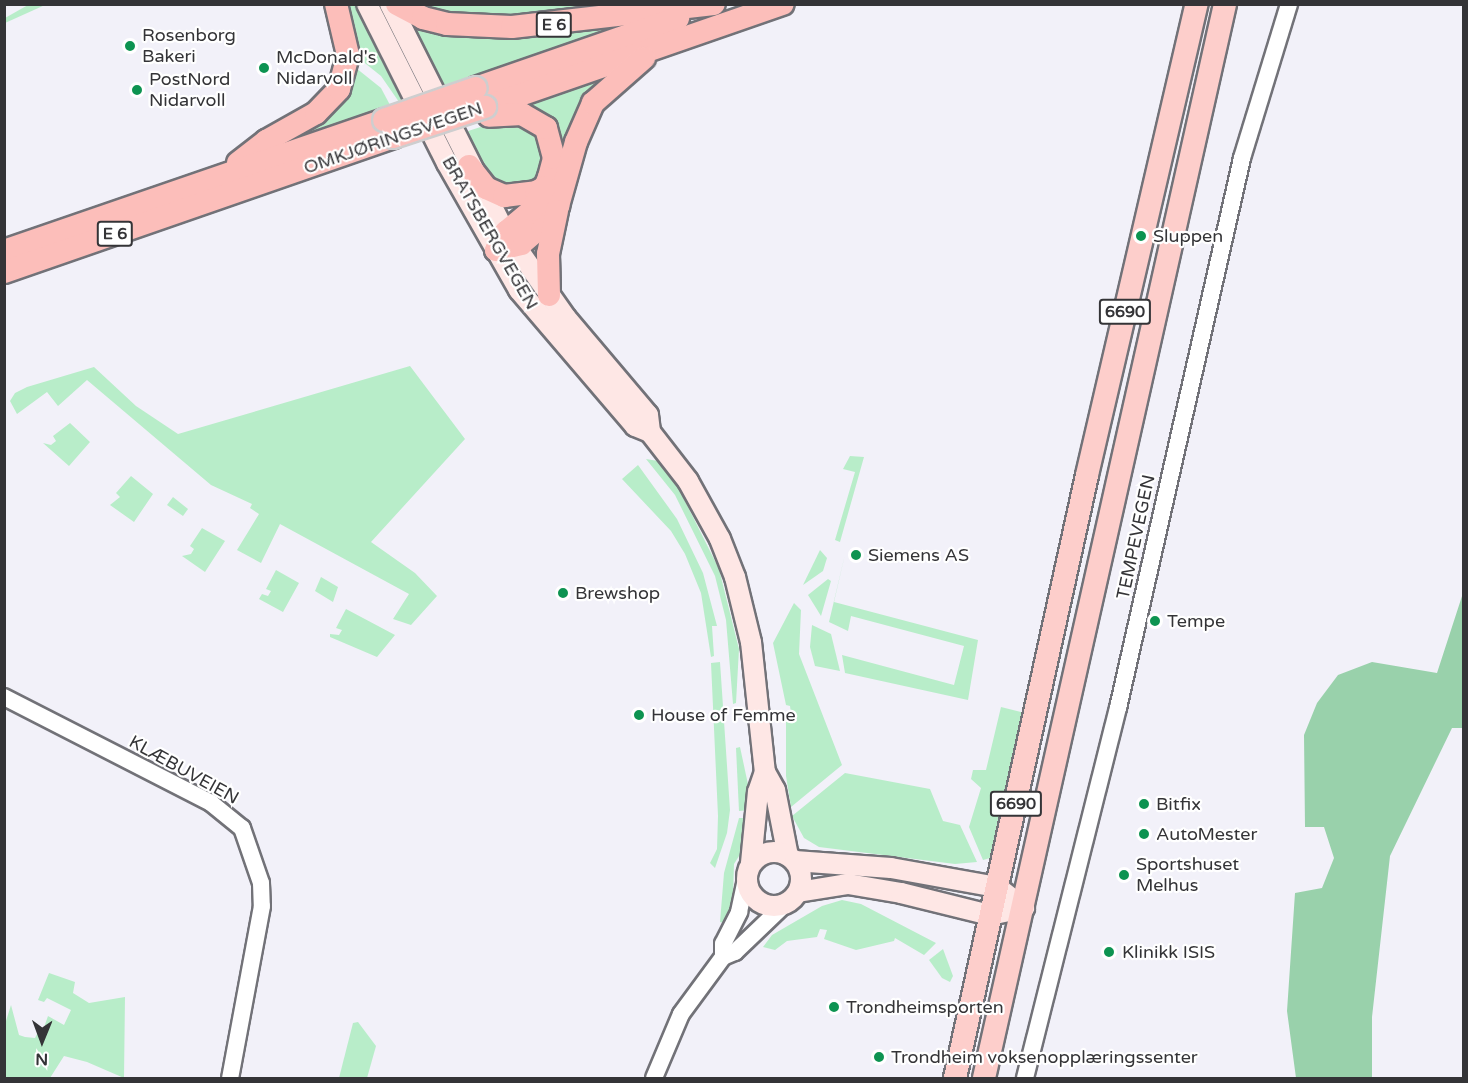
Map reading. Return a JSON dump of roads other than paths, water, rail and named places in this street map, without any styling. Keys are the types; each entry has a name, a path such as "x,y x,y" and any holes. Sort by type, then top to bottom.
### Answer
{"highway":[{"name":"E 6","path":"397,4 423,18 447,24 512,27 715,4"},
{"name":"OMKJØRINGSVEGEN","path":"4,272 388,129 436,123 715,4"},
{"name":"OMKJØRINGSVEGEN","path":"4,251 222,175 483,103 659,47 783,4"},
{"name":"E 6","path":"222,175 267,141 316,113 339,89 348,56 336,6"},
{"name":"E 6","path":"549,295 548,254 558,206 576,142 593,103 608,86 659,47"},
{"name":"E 6","path":"483,103 522,114 546,128 554,158 545,187 532,210 506,243"},
{"path":"469,166 486,188 504,196 525,196 545,187"},
{"name":"E 6","path":"506,243 530,238 558,206"}],"main road":[{"name":"BRATSBERGVEGEN","path":"367,4 506,243 648,415 650,432 703,506 735,577 751,642 765,771 775,790 792,859"},
{"name":"BRATSBERGVEGEN","path":"390,4 506,243 519,290 552,334 635,426 650,432"},
{"name":"6690","path":"955,1078 1087,475 1197,4"},
{"name":"6690","path":"984,1078 1024,908 1225,4"},
{"name":"BRATSBERGVEGEN","path":"749,871 758,792 765,771"},
{"path":"773,852 792,859 891,868 997,887 1024,908 990,915 902,893 848,884 765,905 757,901 749,871 773,852"},
{"path":"791,898 801,876 792,859"}],"street":[{"name":"TEMPEVEGEN","path":"1025,1078 1118,708 1242,158 1289,4"},
{"name":"KLÆBUVEIEN","path":"4,697 211,804 242,828 261,883 262,906 230,1078"},
{"path":"723,957 723,944 739,912 749,871"},
{"path":"654,1078 681,1014 723,957 735,952 791,898"}],"place":[{"name":"Rosenborg Bakeri","path":"130,46"},
{"name":"McDonald's Nidarvoll","path":"264,68"},
{"name":"PostNord Nidarvoll","path":"137,90"},
{"name":"Sluppen","path":"1141,236"},
{"name":"Siemens AS","path":"856,555"},
{"name":"Brewshop","path":"563,593"},
{"name":"Tempe","path":"1155,621"},
{"name":"House of Femme","path":"639,715"},
{"name":"Bitfix","path":"1144,804"},
{"name":"AutoMester","path":"1144,834"},
{"name":"Sportshuset Melhus","path":"1124,875"},
{"name":"Klinikk ISIS","path":"1109,952"},
{"name":"Trondheimsporten","path":"834,1007"},
{"name":"Trondheim voksenopplæringssenter","path":"879,1057"}]}
